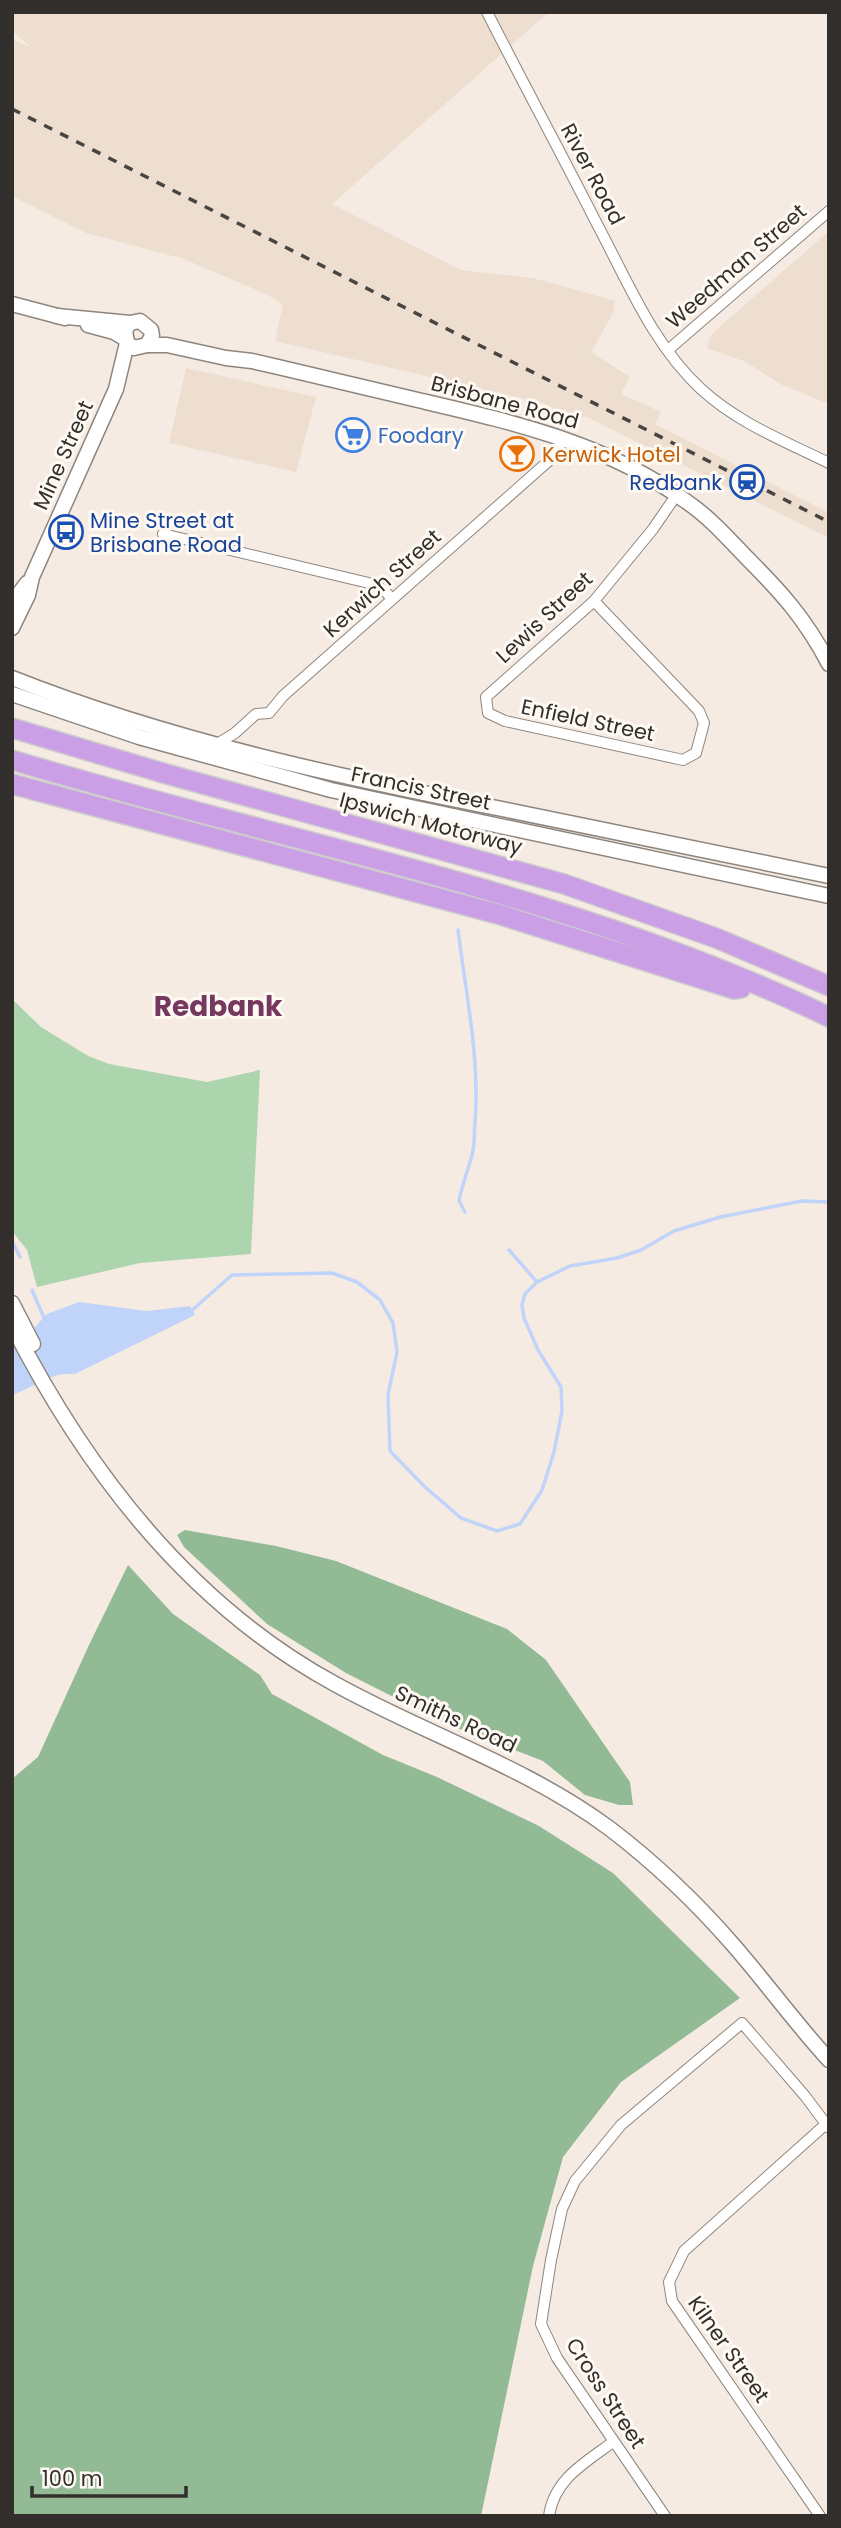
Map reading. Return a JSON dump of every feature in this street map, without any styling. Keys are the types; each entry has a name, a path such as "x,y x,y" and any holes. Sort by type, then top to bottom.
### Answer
{"highway":[{"name":"Ipswich Motorway","path":"12,728 564,884 716,938 829,986"},
{"path":"12,760 192,812 531,902 664,948 763,987 829,1017"},
{"path":"12,784 498,914 734,989 763,987"},
{"path":"12,797 37,798 53,795"}],"main road":[{"path":"12,304 114,332 134,348 145,347 152,337 149,326 140,321 130,323 57,316"},
{"path":"125,341 125,330 130,323"},
{"name":"Brisbane Road","path":"151,330 252,361 519,424 562,437 624,463 677,494 713,524 789,600 805,621 829,664"},
{"name":"Mine Street","path":"116,389 125,341"},
{"name":"Brisbane Road","path":"145,347 167,345 252,361"},
{"name":"Mine Street","path":"12,628 28,595 32,576 116,389 145,347"},
{"name":"Mine Street","path":"12,603 32,576"},
{"name":"Francis Street","path":"12,678 111,713 217,744 407,790 829,876"},
{"name":"Francis Street","path":"12,694 139,737 331,790 829,896"},
{"name":"Smiths Road","path":"12,1303 16,1325 67,1418 124,1503 194,1581 241,1621 291,1658 335,1684 537,1782 608,1827 652,1862 693,1900 829,2060"}],"street":[{"name":"River Road","path":"487,12 633,293 668,350 690,379 736,416 829,463"},
{"name":"Weedman Street","path":"668,350 829,211"},
{"name":"Kerwich Street","path":"217,744 235,733 256,713 270,713 284,696 552,458 562,437"},
{"name":"Lewis Street","path":"486,697 594,601 677,494"},
{"path":"163,534 373,584 384,590 392,599"},
{"name":"Enfield Street","path":"486,697 488,713 505,722 683,760 696,753 704,723 699,711 594,601"},
{"name":"Cross Street","path":"665,2516 557,2358 541,2324 562,2209 575,2181 621,2125 742,2022 827,2126"},
{"name":"Kilner Street","path":"820,2516 672,2301 669,2282 684,2251 827,2126"},
{"path":"549,2516 561,2484 576,2469 613,2442"}],"shaded area":[{"path":"12,12 549,12 332,204 461,270 533,278 615,301 613,313 591,352 630,377 621,394 661,412 655,424 829,513 829,538 589,418 565,413 542,403 275,341 283,305 266,294 184,259 86,233 12,196 12,39 31,47 12,31"},
{"path":"829,231 829,404 780,384 746,362 707,348 715,331"},
{"path":"186,368 316,397 296,472 169,443"}],"green space":[{"path":"12,999 41,1027 88,1056 109,1064 207,1082 260,1070 251,1254 140,1263 37,1287 27,1250 12,1231"},
{"path":"185,1530 276,1546 336,1561 507,1629 546,1660 630,1782 633,1805 619,1805 585,1795 543,1761 447,1724 346,1673 267,1624 184,1547 177,1535"},
{"path":"128,1565 173,1614 260,1675 272,1694 383,1755 437,1777 539,1826 613,1873 740,1998 621,2082 563,2157 533,2266 481,2516 12,2516 12,1779 38,1757"}],"water":[{"path":"79,1302 147,1311 190,1306 195,1315 75,1374 58,1375 12,1395 12,1338 34,1328 47,1314"}],"waterway":[{"path":"458,930 476,1074 474,1147 459,1201 465,1212"},
{"path":"190,1312 232,1275 332,1273 357,1282 380,1300 393,1323 397,1352 388,1395 390,1451 425,1487 461,1518 497,1531 520,1524 542,1490 554,1452 562,1411 561,1387 538,1350 524,1318 522,1305 525,1294 537,1282 570,1266 617,1258 641,1250 674,1231 720,1217 802,1201 829,1202"},
{"path":"12,1241 20,1257"},
{"path":"509,1250 537,1282"},
{"path":"32,1290 45,1320"}],"railway":[{"path":"12,109 829,522"}],"place":[{"name":"Foodary","path":"353,435"},
{"name":"Kerwick Hotel","path":"517,454"},
{"name":"Redbank","path":"747,482"},
{"name":"Mine Street at Brisbane Road","path":"66,532"}],"district":[{"name":"Redbank","path":"218,1006"}]}
